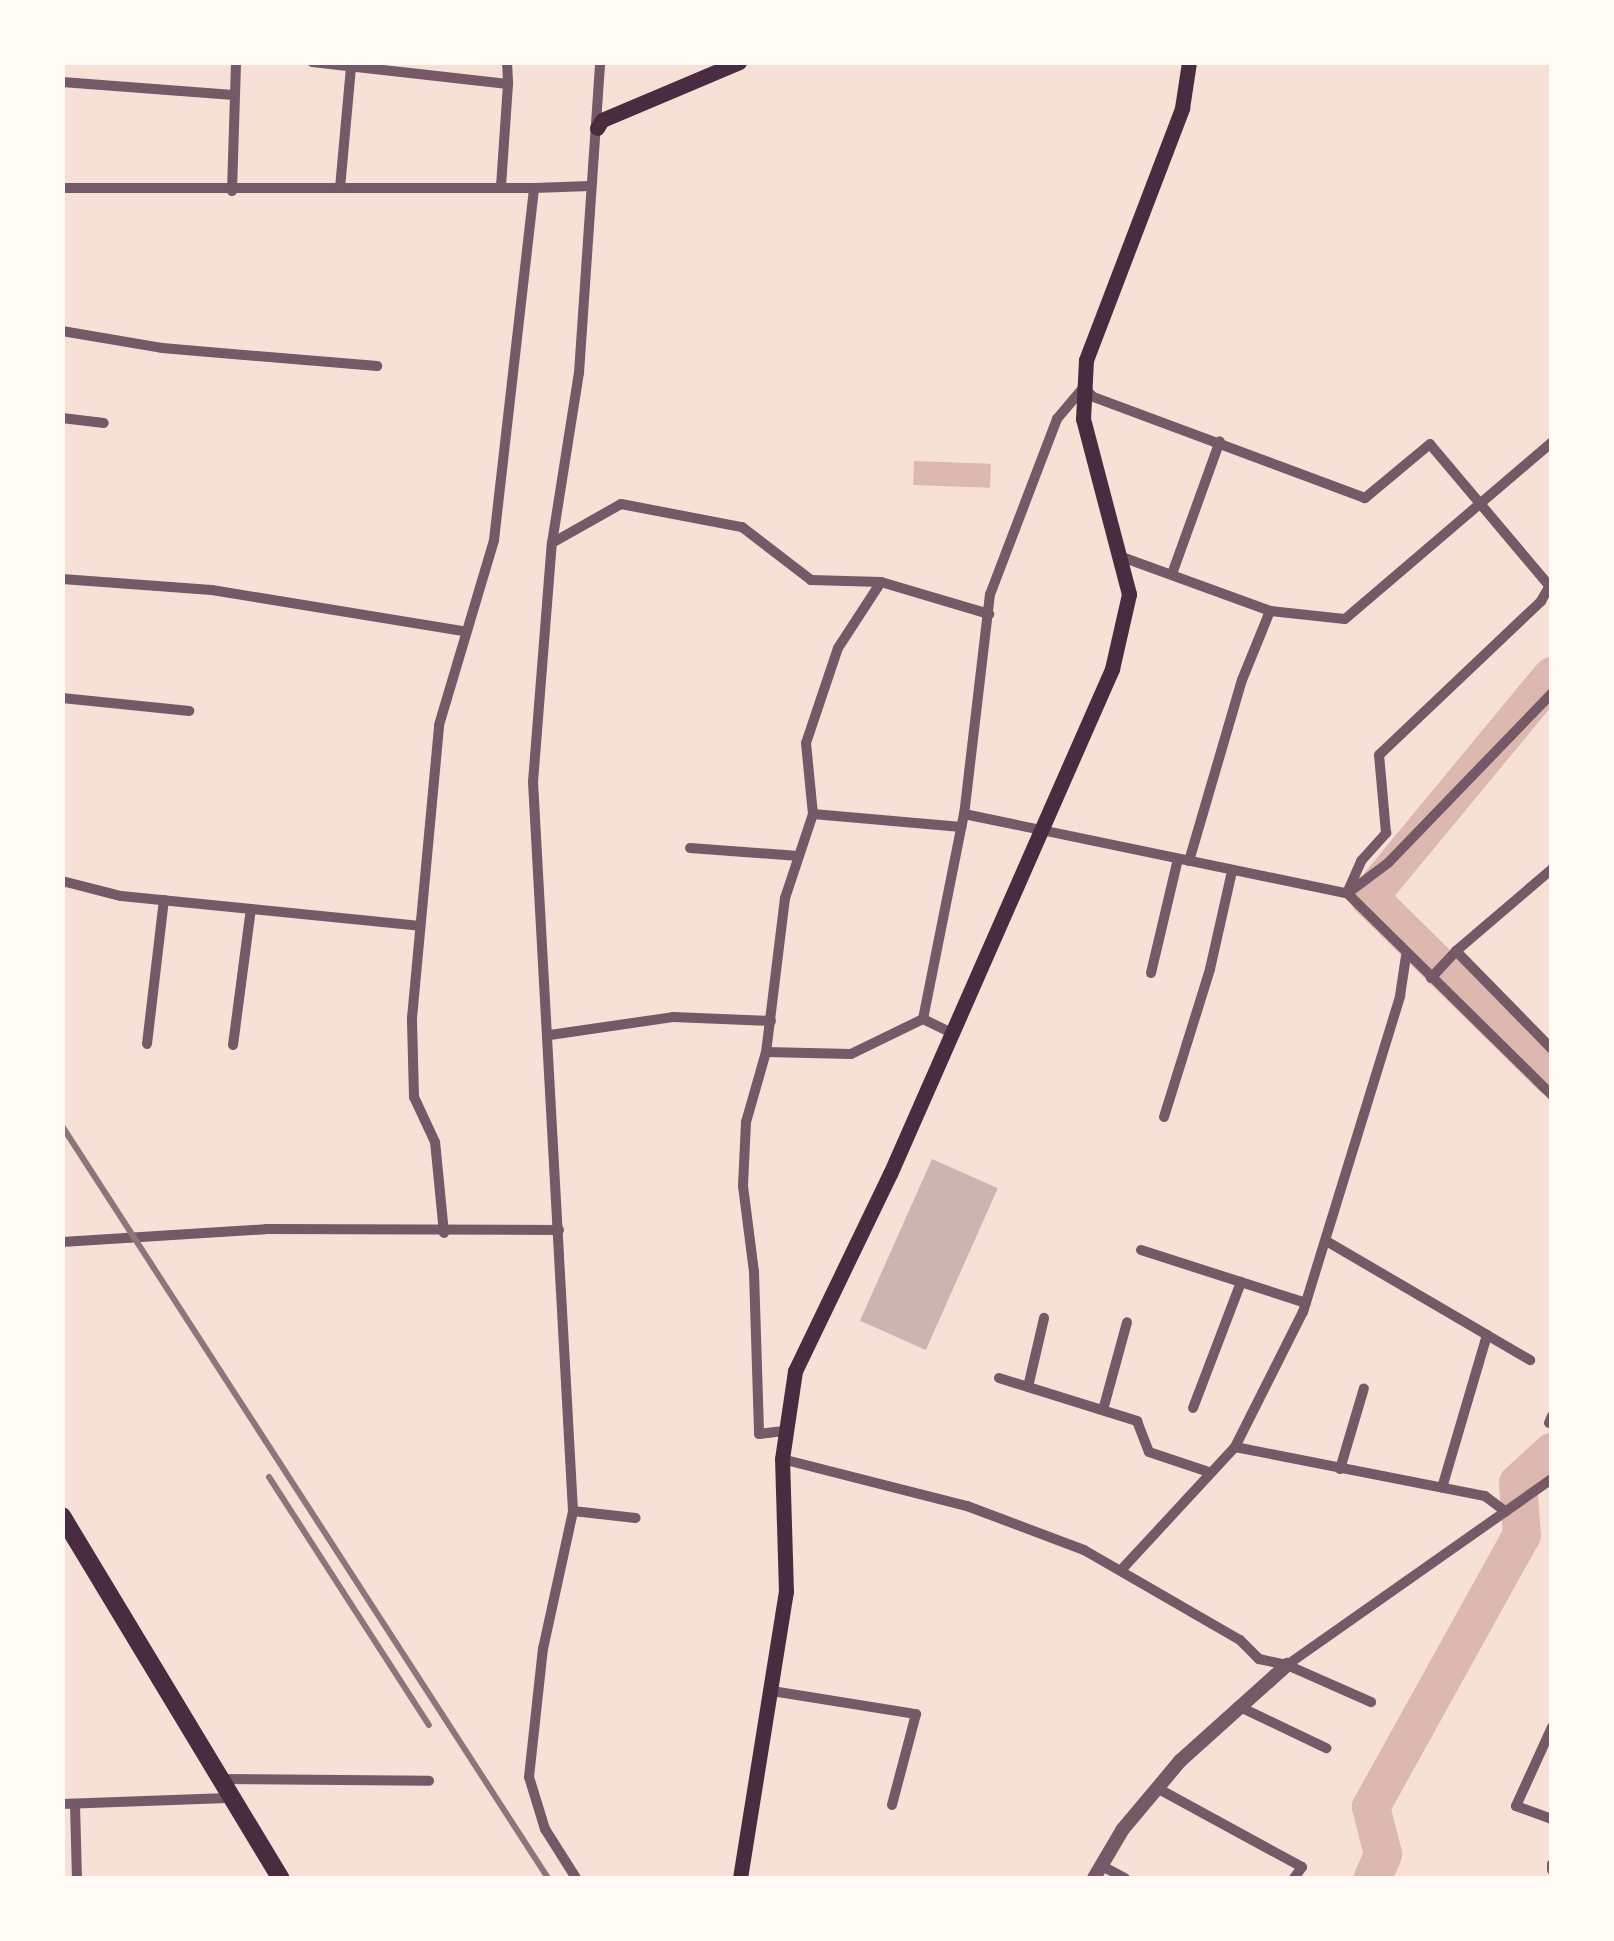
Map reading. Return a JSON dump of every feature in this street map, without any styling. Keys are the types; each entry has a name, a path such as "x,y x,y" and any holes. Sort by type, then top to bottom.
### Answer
{"main road":[{"path":"740,1878 786,1592 782,1459 795,1370 952,1033 1039,827 1112,669 1129,594 1083,419 1086,360 1182,108 1189,62"},
{"path":"597,128 602,120 731,64"},
{"path":"62,1516 228,1798 280,1878"}],"street":[{"path":"232,190 236,62"},
{"path":"312,62 508,84"},
{"path":"501,187 507,62"},
{"path":"576,1878 546,1829 529,1778 543,1649 573,1511 550,1035 533,782 552,543 579,373 600,62"},
{"path":"340,188 351,66"},
{"path":"62,82 234,95"},
{"path":"62,188 590,186"},
{"path":"444,1233 435,1142 414,1097 420,926 439,725 462,631 494,540 534,188"},
{"path":"62,331 162,348 377,366"},
{"path":"923,1019 964,814 989,614 1022,499 1057,420 1084,387 1094,397 1365,498 1430,444 1551,586 1379,755 1386,833 1361,862 1347,894"},
{"path":"62,418 104,423"},
{"path":"1172,574 1220,441"},
{"path":"1122,557 1270,611 1346,620 1552,442"},
{"path":"552,543 620,504 742,527 811,580 880,582 989,614"},
{"path":"62,579 212,590 462,631"},
{"path":"784,1431 759,1434 754,1272 743,1186 746,1122 766,1052 785,898 814,814 806,743 838,648 880,582"},
{"path":"1152,973 1242,680 1270,611"},
{"path":"1347,894 1388,864 1552,693"},
{"path":"62,698 189,711"},
{"path":"814,814 961,827"},
{"path":"964,814 1347,894 1406,956 1550,1090"},
{"path":"690,848 799,856"},
{"path":"1432,978 1456,951 1552,869"},
{"path":"1164,1116 1210,969 1232,871"},
{"path":"62,881 164,900 420,926"},
{"path":"148,1044 164,900"},
{"path":"234,1045 250,909"},
{"path":"1456,951 1552,1049"},
{"path":"1124,1568 1235,1447 1306,1303 1328,1242 1400,996 1406,956"},
{"path":"550,1035 673,1017 771,1021"},
{"path":"923,1019 952,1033"},
{"path":"766,1052 851,1054 923,1019"},
{"path":"62,1242 266,1229 444,1233 559,1230"},
{"path":"1328,1242 1530,1360"},
{"path":"1141,1250 1306,1303"},
{"path":"1193,1408 1240,1282"},
{"path":"1028,1387 1044,1318"},
{"path":"1103,1410 1127,1322"},
{"path":"1442,1488 1488,1336"},
{"path":"999,1378 1137,1421 1149,1452 1209,1472"},
{"path":"1340,1469 1364,1388"},
{"path":"1235,1447 1485,1496 1506,1512"},
{"path":"782,1459 967,1506 1124,1568 1240,1640 1259,1659 1288,1665 1371,1702"},
{"path":"1125,1878 1098,1872 1157,1788 1238,1706 1288,1665 1552,1479"},
{"path":"573,1511 636,1518"},
{"path":"772,1691 916,1714 892,1805"},
{"path":"1238,1706 1326,1748"},
{"path":"1552,1727 1516,1806 1552,1819"},
{"path":"217,1778 429,1781"},
{"path":"1157,1788 1302,1866 1294,1878"},
{"path":"62,1804 228,1798"},
{"path":"75,1804 77,1878"}],"shaded area":[{"path":"914,461 991,464 990,488 913,485"}],"building":[{"path":"932,1159 998,1188 926,1350 860,1321"}],"waterway":[{"path":"1552,676 1369,897 1552,1077"},
{"path":"1373,1878 1383,1854 1371,1807 1522,1535 1518,1483 1552,1452"}],"railway":[{"path":"62,1126 548,1878"},
{"path":"269,1477 429,1725"}]}
